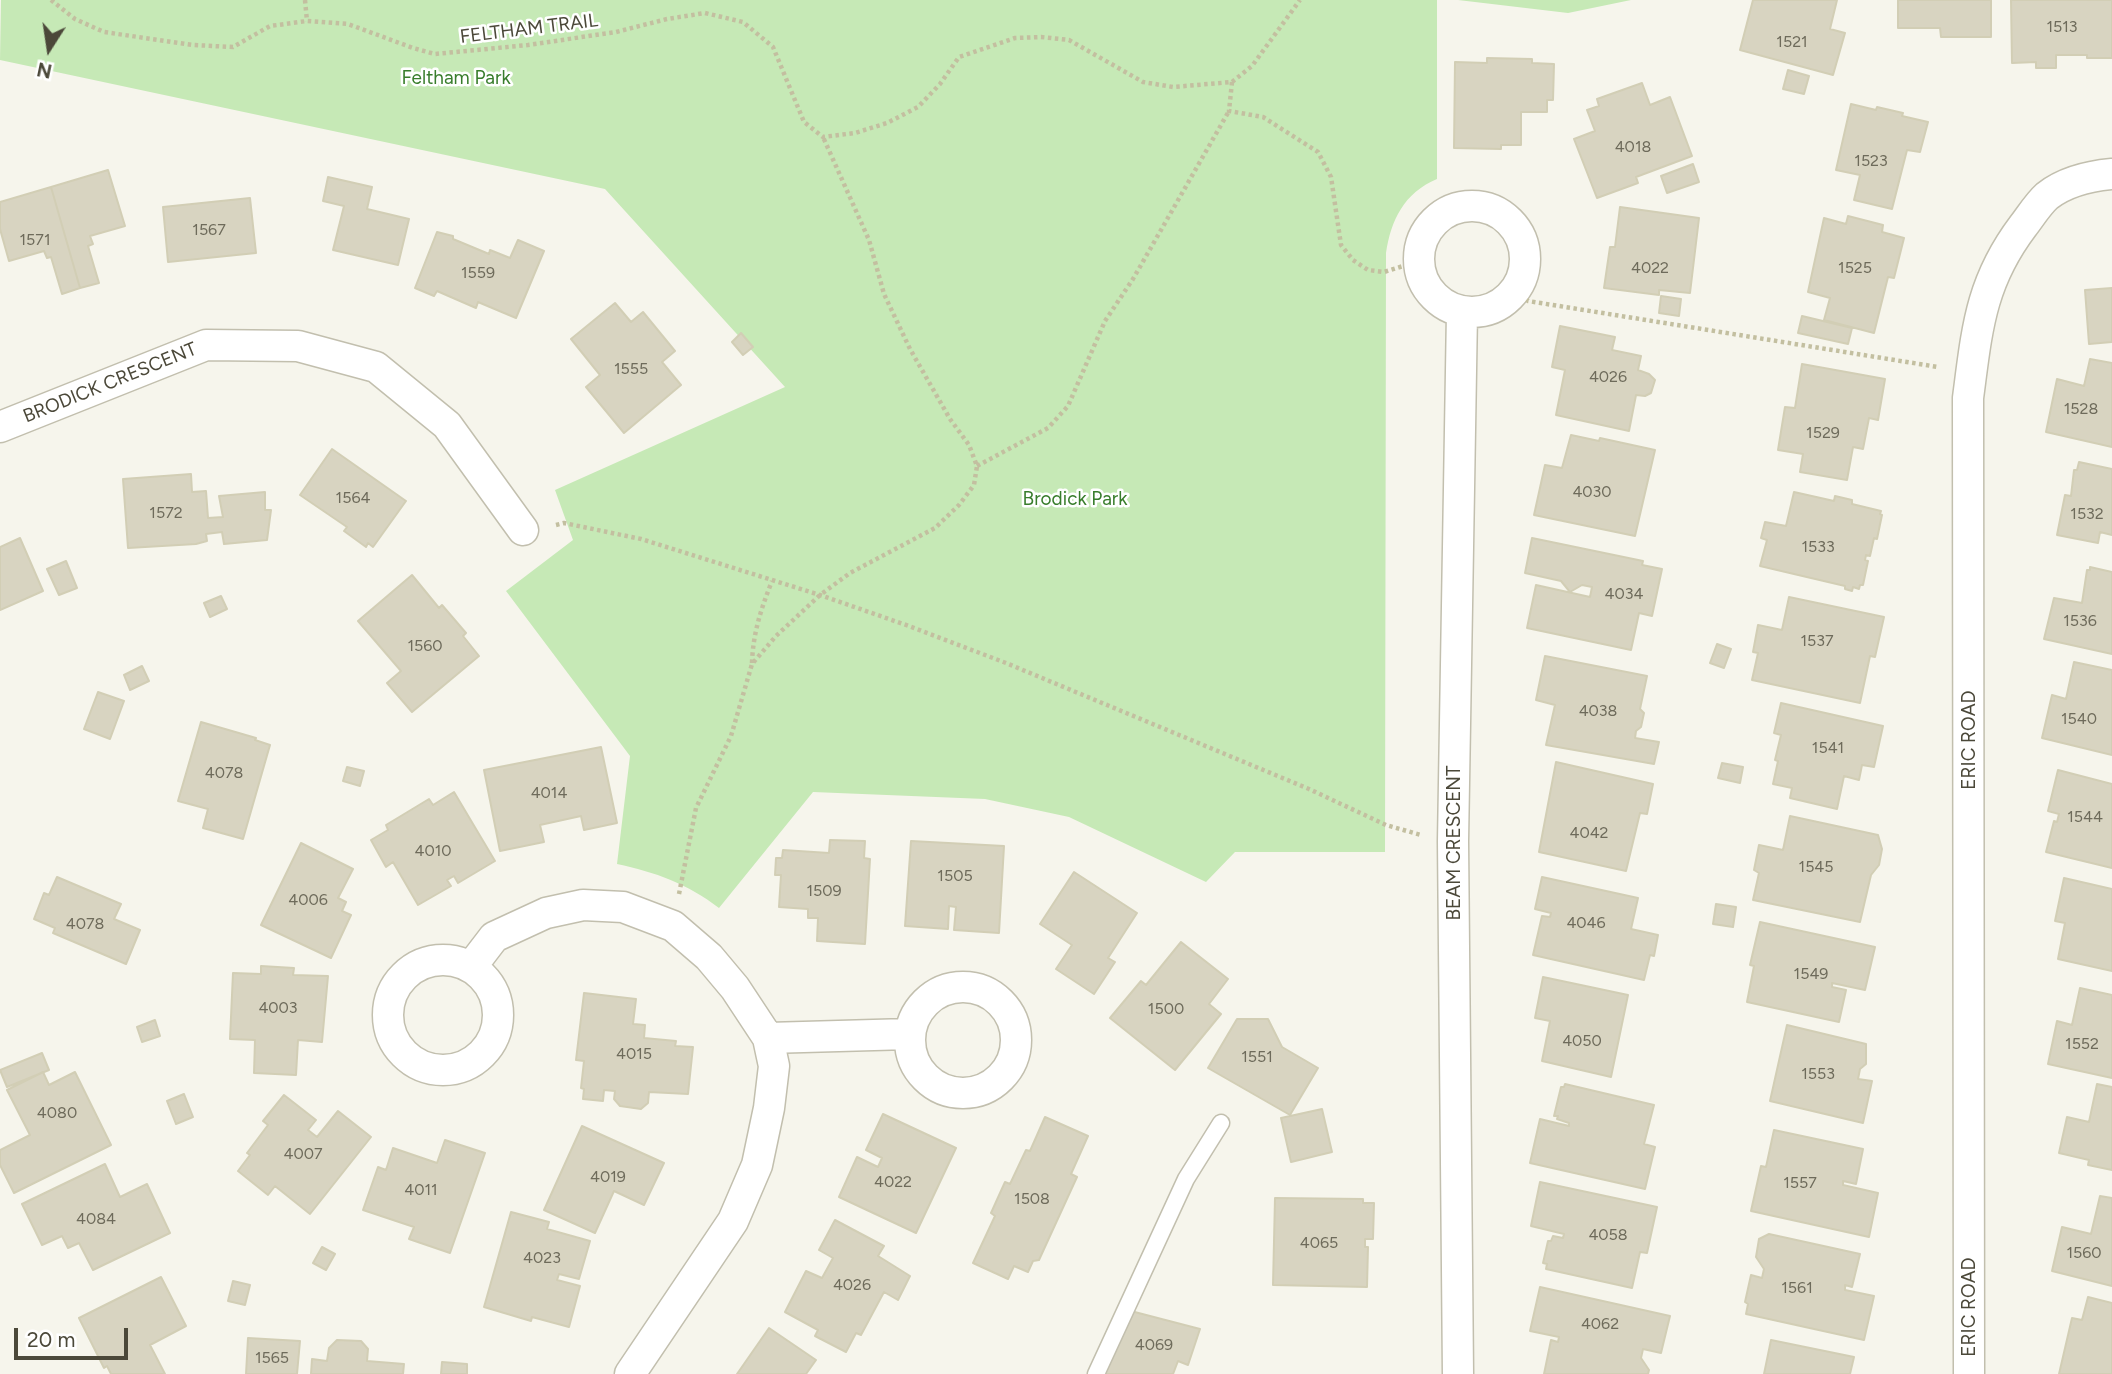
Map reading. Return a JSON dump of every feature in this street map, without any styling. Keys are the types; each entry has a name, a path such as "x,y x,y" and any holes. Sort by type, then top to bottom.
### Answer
{"street":[{"name":"ERIC ROAD","path":"1969,1374 1968,398 1977,335 1988,286 2006,250 2046,197 2085,177 2112,174"},
{"path":"1477,206 1494,211 1509,222 1520,237 1525,254 1523,272 1516,289 1506,300 1477,312 1462,312 1445,306 1431,294 1422,279 1419,261 1421,243 1429,227 1443,215 1459,208 1477,206"},
{"name":"BEAM CRESCENT","path":"1458,1374 1453,841 1462,312"},
{"name":"BRODICK CRESCENT","path":"0,427 206,345 298,346 376,367 447,425 523,530"},
{"path":"471,967 494,937 546,913 583,905 623,907 673,926 709,957 735,988 768,1038 774,1066 769,1108 757,1165 733,1221 630,1374"},
{"path":"768,1038 909,1034"}],"lane":[{"path":"1096,1374 1186,1179 1221,1123"}],"path":[{"name":"FELTHAM TRAIL","path":"51,0 75,19 104,32 194,45 233,47 270,26 307,21 348,24 435,54 528,45 615,32 705,13 743,22 773,47 804,122 823,137 869,240 884,294 910,349 950,419 969,445 978,466"},
{"path":"305,0 307,21"},
{"path":"823,137 855,133 887,123 918,107 940,84 959,57 1015,38 1069,40 1143,82 1173,87 1232,82 1252,65 1300,0"},
{"path":"752,664 776,636 820,595 850,573 935,528 959,505 974,485 978,466 1048,428 1068,406 1105,321 1133,279 1229,111 1232,82"},
{"path":"1229,111 1264,117 1318,152 1331,177 1340,245 1353,260 1368,270 1384,272 1419,261"},
{"path":"1516,289 1528,301 1972,372"},
{"path":"523,530 564,523 641,539 820,595 1006,663 1309,789 1386,825 1453,841"},
{"path":"673,926 696,808 731,736 752,664 753,639 758,616 773,581"}],"green space":[{"name":"Brodick Park","path":"1,0 1437,0 1437,179 1416,192 1401,209 1391,229 1386,253 1385,852 1235,852 1206,882 1069,817 985,799 813,792 719,908 671,880 617,864 630,756 506,591 573,540 555,490 785,387 605,189 0,60"},
{"path":"1458,0 1631,0 1568,13"}],"building":[{"path":"1753,0 1837,0 1830,29 1845,33 1833,75 1740,50"},
{"path":"1898,0 1991,0 1991,37 1941,37 1940,28 1898,28"},
{"path":"2011,0 2112,0 2112,58 2056,55 2056,68 2036,68 2036,62 2012,63"},
{"path":"1487,58 1532,59 1532,63 1554,64 1553,100 1547,100 1547,112 1521,112 1521,145 1501,145 1501,149 1454,148 1455,62 1487,63"},
{"path":"1788,70 1809,76 1804,94 1783,89"},
{"path":"1642,83 1650,105 1670,97 1692,156 1636,177 1638,183 1597,198 1574,139 1595,131 1587,110 1599,106 1597,99"},
{"path":"1851,104 1903,113 1902,116 1928,122 1920,152 1907,150 1892,209 1854,200 1860,175 1836,170"},
{"path":"1693,164 1699,182 1667,193 1661,176"},
{"path":"108,170 125,226 90,236 93,244 88,246 99,283 80,288 51,187"},
{"path":"328,177 372,187 367,209 409,219 398,265 333,250 344,206 323,201"},
{"path":"51,187 80,288 62,294 51,257 47,258 44,251 9,261 0,229 0,202"},
{"path":"250,198 256,253 168,262 163,207"},
{"path":"1620,207 1699,218 1690,293 1659,290 1659,295 1604,288 1610,247 1615,247"},
{"path":"1848,216 1883,225 1882,232 1904,238 1894,278 1888,277 1874,333 1824,320 1830,298 1808,292 1824,218 1846,224"},
{"path":"437,232 453,236 453,239 489,254 490,250 510,258 518,240 544,251 516,318 478,302 476,308 437,291 434,296 415,288"},
{"path":"2112,288 2112,342 2089,344 2085,290"},
{"path":"1661,296 1681,299 1679,316 1659,313"},
{"path":"615,303 631,322 643,312 675,351 662,362 681,385 624,433 586,387 600,375 571,339"},
{"path":"1802,316 1852,328 1848,344 1798,333"},
{"path":"1560,326 1615,337 1612,350 1641,356 1638,370 1649,374 1655,380 1651,393 1645,396 1636,395 1629,431 1556,415 1565,370 1552,367"},
{"path":"741,333 753,347 743,355 732,342"},
{"path":"2090,359 2112,363 2112,447 2046,432 2057,379 2084,386"},
{"path":"1802,364 1885,379 1878,420 1869,418 1863,449 1853,447 1847,480 1800,472 1803,454 1778,450 1785,407 1795,408"},
{"path":"1571,435 1599,441 1600,438 1655,450 1635,536 1534,515 1545,465 1562,468"},
{"path":"332,449 406,501 373,547 368,543 366,547 344,531 347,527 300,495"},
{"path":"2079,462 2112,469 2112,535 2100,532 2098,543 2057,535 2065,495 2071,496 2074,470 2077,470"},
{"path":"191,474 192,492 206,491 208,518 223,517 219,496 265,492 265,510 271,510 267,540 224,544 222,532 206,534 207,541 196,544 128,548 123,479"},
{"path":"1794,492 1834,501 1835,496 1852,500 1852,504 1881,511 1877,539 1874,538 1870,556 1866,555 1865,560 1868,561 1863,585 1860,585 1859,589 1853,587 1852,591 1845,589 1845,586 1760,566 1767,540 1761,538 1765,522 1786,526"},
{"path":"20,538 43,591 0,610 0,547"},
{"path":"1532,538 1643,561 1642,565 1662,569 1652,616 1639,613 1631,650 1527,628 1536,585 1590,597 1592,587 1582,585 1570,592 1561,581 1525,573"},
{"path":"66,561 77,588 59,595 47,569"},
{"path":"2090,567 2112,572 2112,654 2044,639 2054,598 2082,603 2087,570 2090,570"},
{"path":"412,575 439,608 442,605 466,633 463,636 479,656 412,712 387,683 401,671 358,621"},
{"path":"221,596 227,609 210,617 204,603"},
{"path":"1789,597 1884,617 1875,657 1870,656 1860,703 1752,680 1758,653 1753,652 1758,625 1782,630"},
{"path":"1717,644 1731,649 1724,668 1710,663"},
{"path":"1545,656 1647,676 1640,709 1644,713 1635,738 1659,742 1654,764 1546,745 1555,705 1536,700"},
{"path":"2074,662 2112,670 2112,755 2042,738 2052,695 2066,699"},
{"path":"142,666 149,681 130,690 124,675"},
{"path":"98,692 124,701 110,739 84,729"},
{"path":"1781,703 1883,726 1874,767 1862,765 1859,780 1844,776 1837,809 1790,798 1792,788 1773,784 1781,735 1774,733"},
{"path":"201,722 256,738 255,740 270,745 243,839 203,828 208,809 178,801"},
{"path":"601,747 617,823 584,830 581,816 540,825 544,842 500,851 484,770"},
{"path":"1556,762 1653,784 1647,814 1640,813 1626,871 1539,852"},
{"path":"1722,763 1743,767 1740,783 1718,778"},
{"path":"347,767 364,771 360,786 343,781"},
{"path":"2058,770 2112,784 2112,868 2046,852 2054,821 2057,822 2059,814 2048,811"},
{"path":"454,792 495,861 458,883 454,876 447,880 451,886 418,905 393,862 386,867 371,840 388,830 386,825 429,799 433,805"},
{"path":"1790,816 1878,835 1882,849 1879,865 1871,875 1860,922 1753,900 1759,873 1754,870 1759,845 1783,850"},
{"path":"830,840 865,841 864,858 870,859 865,944 817,941 818,918 808,918 808,909 779,907 781,875 775,875 776,858 782,858 783,850 829,853"},
{"path":"911,841 1004,846 999,933 954,930 956,907 949,906 948,929 905,926"},
{"path":"301,843 353,869 338,898 346,902 342,911 351,915 331,958 261,925"},
{"path":"1074,872 1137,913 1108,958 1115,962 1094,994 1056,969 1072,945 1040,924"},
{"path":"57,877 121,904 114,919 140,930 126,964 53,933 55,928 34,919 44,893 49,895"},
{"path":"1542,877 1638,898 1631,929 1658,935 1654,956 1650,955 1644,980 1533,955 1542,916 1550,917 1551,913 1535,909"},
{"path":"2064,878 2112,889 2112,971 2058,959 2065,923 2055,921"},
{"path":"1716,904 1736,907 1733,927 1713,924"},
{"path":"1760,922 1875,947 1865,990 1832,983 1832,987 1846,990 1839,1022 1747,1002 1754,966 1750,965"},
{"path":"1181,942 1228,979 1209,1004 1221,1014 1175,1070 1110,1018 1141,981 1146,985"},
{"path":"261,966 294,968 293,975 328,976 322,1042 298,1040 296,1075 254,1073 255,1040 230,1039 233,973 261,974"},
{"path":"1543,977 1628,995 1611,1077 1542,1061 1550,1021 1535,1018"},
{"path":"2080,988 2112,995 2112,1078 2048,1064 2057,1021 2072,1025"},
{"path":"584,993 636,999 633,1024 645,1025 644,1038 676,1041 675,1046 693,1047 688,1094 649,1092 648,1103 641,1109 620,1106 614,1099 615,1091 604,1090 603,1101 583,1099 584,1089 581,1088 584,1061 576,1060"},
{"path":"1237,1019 1268,1019 1282,1047 1318,1068 1290,1115 1208,1068"},
{"path":"155,1020 160,1036 142,1042 137,1027"},
{"path":"1787,1025 1866,1044 1866,1064 1860,1069 1858,1079 1872,1081 1863,1123 1770,1101"},
{"path":"42,1053 49,1070 7,1087 0,1070"},
{"path":"43,1072 49,1085 75,1072 111,1145 14,1193 0,1165 0,1150 30,1135 7,1090"},
{"path":"1565,1084 1654,1105 1644,1144 1655,1147 1645,1189 1530,1163 1540,1119 1569,1126 1569,1123 1554,1116 1561,1087"},
{"path":"2097,1084 2112,1087 2112,1170 2088,1165 2089,1160 2059,1153 2067,1117 2089,1122"},
{"path":"184,1094 193,1117 176,1124 167,1101"},
{"path":"284,1095 316,1120 308,1130 317,1137 338,1111 371,1137 310,1214 275,1186 268,1195 238,1171 250,1155 247,1153 268,1125 263,1121"},
{"path":"1322,1109 1332,1152 1291,1162 1281,1118"},
{"path":"883,1114 956,1148 916,1233 839,1197 857,1157 878,1167 882,1158 866,1150"},
{"path":"1045,1117 1088,1136 1071,1174 1077,1177 1039,1260 1033,1261 1028,1272 1014,1266 1008,1279 973,1263 995,1216 991,1213 1005,1182 1010,1184 1026,1150 1030,1151"},
{"path":"582,1126 664,1163 644,1205 614,1191 595,1233 544,1210"},
{"path":"1774,1130 1863,1149 1856,1184 1843,1181 1843,1185 1878,1193 1869,1237 1751,1211 1761,1166 1766,1167"},
{"path":"445,1140 485,1153 450,1253 409,1239 414,1227 363,1210 378,1167 386,1170 393,1148 437,1163"},
{"path":"105,1164 120,1197 147,1184 170,1233 93,1270 79,1243 68,1248 62,1236 42,1245 22,1204"},
{"path":"1540,1182 1657,1207 1647,1253 1640,1252 1632,1288 1546,1269 1547,1264 1543,1263 1548,1241 1551,1241 1553,1236 1563,1238 1564,1234 1531,1226"},
{"path":"2100,1196 2112,1198 2112,1286 2052,1271 2062,1227 2091,1234"},
{"path":"1275,1198 1363,1199 1363,1203 1374,1203 1373,1239 1365,1239 1365,1247 1368,1247 1367,1287 1273,1285"},
{"path":"511,1212 549,1222 547,1229 590,1241 579,1279 559,1274 557,1280 580,1286 569,1327 532,1317 531,1321 484,1307"},
{"path":"835,1220 884,1246 878,1256 910,1276 898,1300 884,1292 861,1335 856,1333 846,1352 815,1336 818,1330 785,1312 806,1271 822,1278 833,1258 819,1250"},
{"path":"1769,1234 1860,1254 1852,1287 1845,1285 1845,1290 1874,1296 1864,1340 1746,1314 1748,1304 1745,1302 1751,1275 1762,1278 1764,1269 1756,1257 1759,1239"},
{"path":"322,1247 335,1254 326,1270 313,1263"},
{"path":"161,1277 186,1326 150,1345 165,1374 111,1374 107,1366 104,1368 79,1318"},
{"path":"233,1281 250,1285 245,1305 228,1301"},
{"path":"1540,1287 1670,1316 1661,1353 1643,1349 1641,1358 1649,1370 1648,1374 1544,1374 1551,1340 1558,1342 1559,1337 1530,1331"},
{"path":"2088,1297 2112,1303 2112,1374 2059,1374 2072,1318 2082,1320"},
{"path":"1127,1310 1200,1329 1188,1365 1178,1361 1173,1374 1098,1374"},
{"path":"769,1328 816,1360 806,1374 737,1374"},
{"path":"248,1338 300,1341 297,1374 246,1374"},
{"path":"337,1340 361,1341 368,1349 367,1361 404,1364 403,1374 311,1374 312,1359 327,1361 329,1348"},
{"path":"1771,1340 1854,1357 1850,1374 1764,1374"},
{"path":"442,1362 467,1364 467,1374 441,1374"}],"park label":[{"name":"Feltham Park","path":"456,78"}]}
